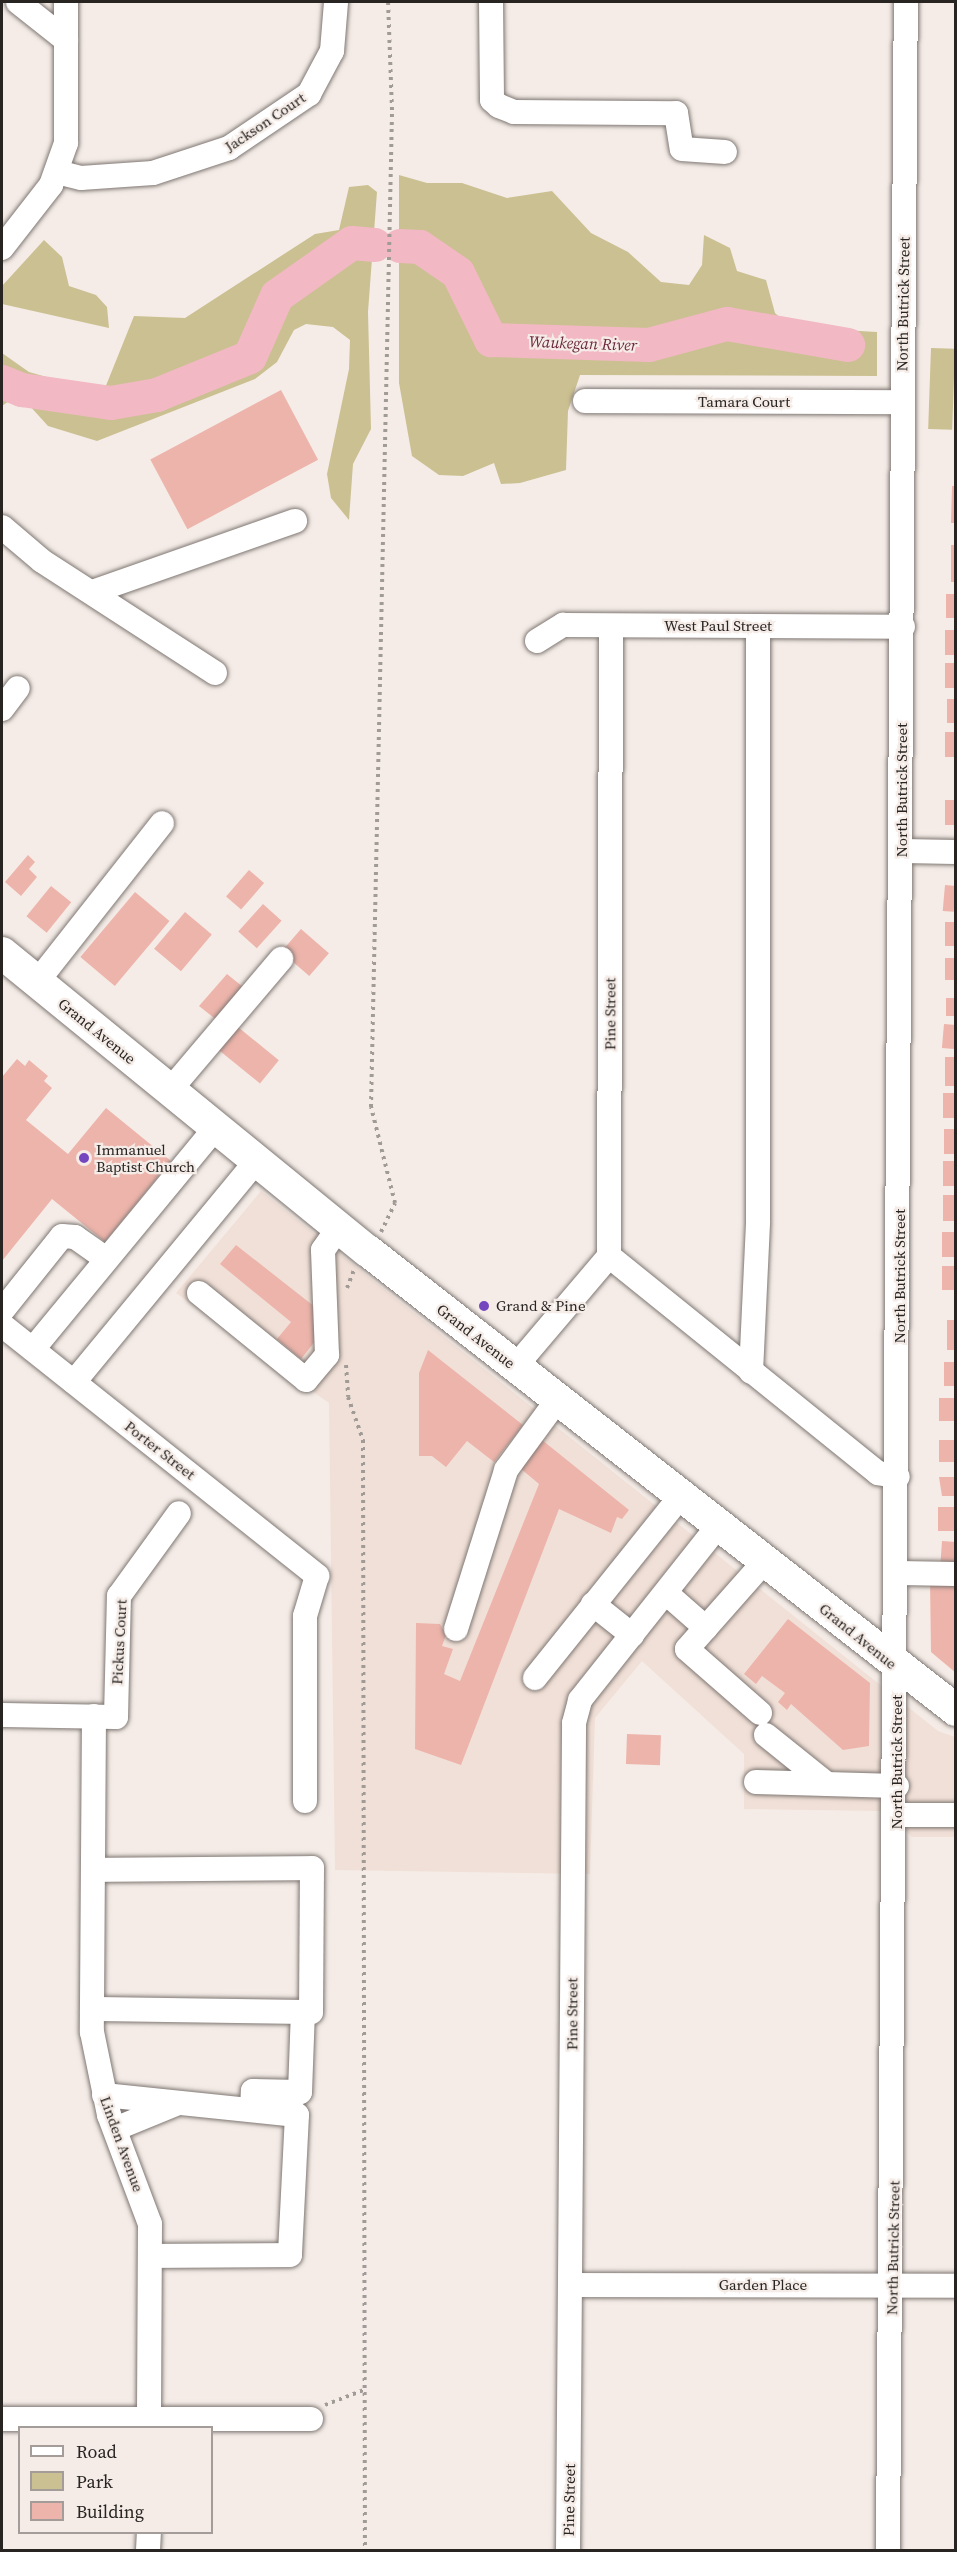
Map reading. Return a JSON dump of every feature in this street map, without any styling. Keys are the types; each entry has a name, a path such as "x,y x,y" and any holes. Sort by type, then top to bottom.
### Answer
{"main road":[{"name":"Grand Avenue","path":"2,953 515,1367 898,1669 956,1710"}],"street":[{"path":"18,2 66,40"},
{"path":"2,248 57,172 66,143 66,2"},
{"name":"Jackson Court","path":"57,172 81,178 153,173 229,148 309,94 332,51 336,2"},
{"path":"491,2 492,100 499,106 514,112 676,113 682,149 725,152"},
{"name":"North Butrick Street","path":"888,2550 897,1815 902,402 906,2"},
{"name":"Tamara Court","path":"585,401 902,402"},
{"path":"95,591 295,521"},
{"path":"2,527 42,561 95,591 215,673"},
{"name":"West Paul Street","path":"537,641 564,626 903,627"},
{"name":"Pine Street","path":"609,1256 611,626"},
{"path":"750,1372 758,1221 758,626"},
{"path":"2,709 18,688"},
{"path":"37,982 162,823"},
{"path":"902,851 956,852"},
{"path":"170,1090 281,959"},
{"path":"33,1349 216,1127"},
{"path":"74,1382 257,1160"},
{"path":"199,1293 306,1380 327,1355 323,1250 339,1227"},
{"path":"2,1311 62,1236 85,1242 106,1259"},
{"path":"515,1367 609,1256 878,1473 898,1477"},
{"name":"Porter Street","path":"2,1325 317,1576 305,1616 305,1802"},
{"path":"456,1629 506,1470 558,1399"},
{"path":"535,1678 680,1497"},
{"name":"Pickus Court","path":"105,1716 119,1596 179,1513"},
{"name":"Pine Street","path":"568,2550 574,1723 580,1700 718,1526"},
{"path":"764,1562 687,1649 827,1784"},
{"path":"898,1573 956,1574"},
{"path":"666,1593 706,1628"},
{"path":"594,1604 632,1635"},
{"path":"2,1715 105,1716"},
{"name":"Linden Avenue","path":"105,1716 93,1870 92,2009 104,2095 150,2224 154,2256 149,2423"},
{"path":"756,1782 897,1786"},
{"path":"897,1815 956,1815"},
{"path":"92,2009 311,2012 312,1868 93,1870"},
{"path":"252,2108 253,2091 300,2092 303,2012"},
{"path":"104,2095 252,2108 297,2115 293,2250 280,2258 154,2256"},
{"path":"116,2129 180,2102"},
{"name":"Garden Place","path":"571,2285 956,2286"},
{"path":"2,2419 149,2423 311,2419"},
{"path":"148,2534 148,2550"}],"path":[{"path":"386,1225 395,1203 371,1107 392,122 388,2"},
{"path":"347,1297 351,1274"},
{"path":"346,1353 346,1387 363,1440 365,2550"},
{"path":"311,2419 314,2408 366,2389"}],"shaded area":[{"path":"261,1191 938,1731 955,1737 955,1837 912,1837 881,1811 744,1809 744,1754 642,1661 595,1718 590,1874 335,1870 329,1403 176,1293"}],"green space":[{"path":"399,175 427,183 462,183 507,198 552,191 591,233 628,252 661,282 689,285 702,265 704,235 730,248 737,271 766,280 775,313 790,327 877,332 877,376 580,375 568,411 566,470 520,483 501,484 494,463 463,476 439,475 412,456 399,383"},
{"path":"368,185 377,192 368,312 371,429 353,464 349,520 331,498 327,474 349,369 350,340 333,327 306,324 294,330 277,362 255,379 97,441 48,426 19,394 2,406 2,353 29,372 103,393 134,316 185,318 315,234 339,230 349,187"},
{"path":"44,240 62,257 69,286 96,295 107,307 109,328 2,304 2,286"},
{"path":"931,348 955,349 952,430 928,429"}],"building":[{"path":"281,390 318,460 187,529 150,459"},
{"path":"952,486 956,486 956,523 951,523"},
{"path":"951,545 956,545 956,582 951,582"},
{"path":"946,594 956,594 956,618 946,618"},
{"path":"945,630 956,630 956,655 945,655"},
{"path":"945,663 956,663 956,688 945,688"},
{"path":"947,699 956,699 956,723 947,723"},
{"path":"945,732 956,732 956,757 945,757"},
{"path":"945,800 956,800 956,825 945,825"},
{"path":"28,855 35,862 29,869 37,877 21,896 5,882"},
{"path":"249,870 264,883 241,910 226,896"},
{"path":"945,885 956,886 954,912 943,911"},
{"path":"51,886 71,902 47,933 26,916"},
{"path":"135,892 169,921 115,986 80,957"},
{"path":"263,904 282,921 257,948 238,931"},
{"path":"185,912 212,934 181,971 154,949"},
{"path":"945,922 956,922 956,946 945,946"},
{"path":"301,929 329,953 309,976 281,952"},
{"path":"945,958 956,958 956,980 945,980"},
{"path":"227,974 243,987 218,1021 199,1006"},
{"path":"946,998 956,998 956,1016 946,1016"},
{"path":"233,1023 279,1060 260,1083 214,1046"},
{"path":"944,1024 956,1025 954,1049 942,1048"},
{"path":"945,1057 956,1057 956,1086 945,1086"},
{"name":"Immanuel Baptist Church","path":"17,1059 25,1066 29,1060 48,1076 44,1081 52,1088 26,1120 68,1154 106,1108 171,1161 105,1242 52,1199 2,1261 2,1077"},
{"path":"943,1093 956,1093 956,1118 943,1118"},
{"path":"944,1129 956,1129 956,1154 944,1154"},
{"path":"943,1161 956,1161 956,1186 943,1186"},
{"path":"943,1195 956,1195 956,1221 943,1221"},
{"path":"942,1232 956,1232 956,1257 942,1257"},
{"path":"236,1245 324,1314 324,1330 301,1359 277,1339 291,1322 220,1264"},
{"path":"942,1266 956,1266 956,1290 942,1290"},
{"path":"947,1320 956,1320 956,1350 947,1350"},
{"path":"428,1350 523,1425 494,1462 467,1441 446,1467 432,1456 419,1456 419,1373"},
{"path":"944,1362 956,1362 956,1386 944,1386"},
{"path":"939,1398 956,1398 956,1421 939,1421"},
{"path":"542,1440 629,1510 622,1519 617,1517 611,1533 559,1509 461,1765 415,1749 416,1623 440,1624 446,1635 442,1646 453,1649 444,1674 460,1681 539,1484 520,1468"},
{"path":"939,1440 956,1440 956,1462 939,1462"},
{"path":"939,1477 956,1477 956,1496 942,1496"},
{"path":"938,1507 956,1507 956,1531 938,1531"},
{"path":"942,1541 956,1542 954,1567 940,1566"},
{"path":"930,1580 956,1580 956,1673 931,1652"},
{"path":"788,1619 870,1683 869,1746 843,1750 791,1704 787,1710 778,1702 785,1693 762,1676 756,1684 744,1674"},
{"path":"627,1734 661,1735 660,1765 626,1764"}],"waterway":[{"name":"Waukegan River","path":"2,382 22,390 111,403 157,395 250,357 277,296 352,243 375,245"},
{"name":"Waukegan River","path":"400,246 420,247 458,273 491,340 649,345 727,324 848,345"}],"place":[{"name":"Immanuel Baptist Church","path":"84,1158"},
{"name":"Grand & Pine","path":"484,1306"}]}
